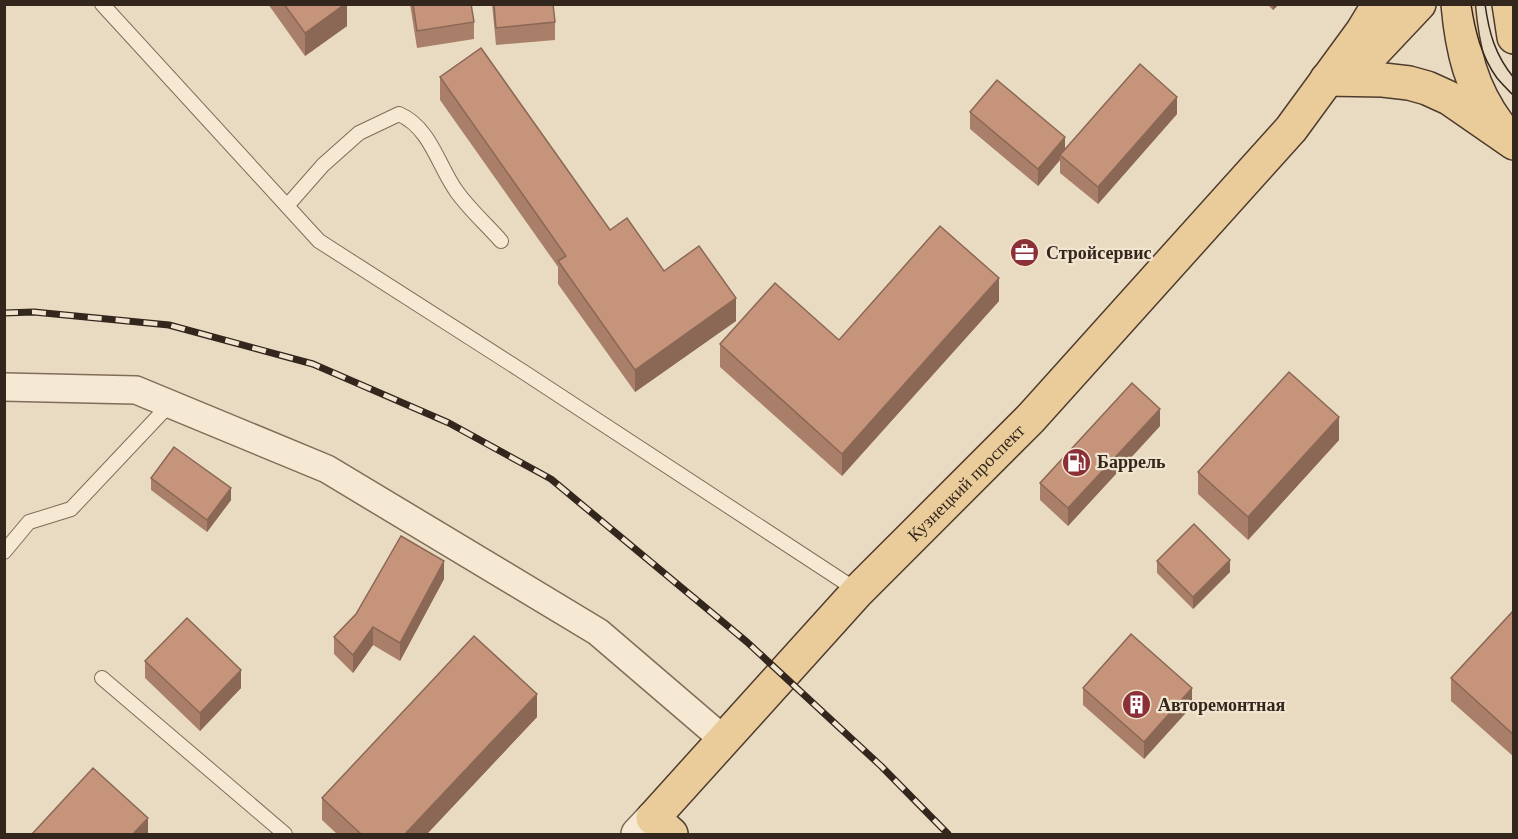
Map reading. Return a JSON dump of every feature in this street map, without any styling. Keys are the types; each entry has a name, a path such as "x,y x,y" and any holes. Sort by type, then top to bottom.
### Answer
{"main road":[{"name":"Кузнецкий проспект","path":"1338,79 1379,4"},
{"name":"Кузнецкий проспект","path":"654,829 724,740 858,591 1030,418 1338,79 1419,4"},
{"path":"1458,4 1465,55 1474,84 1489,112 1512,141"},
{"path":"1509,4 1514,37"},
{"path":"1338,79 1383,80 1427,88 1449,98 1512,141"}],"street":[{"path":"4,387 136,390 327,469 598,632 724,740"}],"lane":[{"path":"102,4 319,242 522,371 858,591"},
{"path":"287,206 323,165 359,134 399,114 410,119 422,131 457,192 501,242"},
{"path":"4,552 29,522 71,509 170,404"},
{"path":"102,678 285,834"}],"building":[{"path":"284,4 345,4 305,33"},
{"path":"413,4 471,4 474,22 417,31"},
{"path":"494,4 553,4 555,22 496,28"},
{"path":"481,48 610,230 627,218 664,271 699,246 736,298 635,370 558,261 566,256 440,77"},
{"path":"1140,64 1177,97 1098,187 1060,155"},
{"path":"997,80 1065,137 1038,169 970,112"},
{"path":"940,226 999,278 842,454 720,344 775,283 839,340"},
{"path":"1289,372 1339,417 1248,517 1198,472"},
{"path":"1132,383 1160,409 1068,508 1040,483"},
{"path":"174,447 231,488 207,520 151,478"},
{"path":"1194,524 1230,560 1193,597 1157,561"},
{"path":"401,536 444,561 400,643 373,627 353,655 334,637 356,614"},
{"path":"1514,610 1514,735 1451,678"},
{"path":"187,618 241,670 200,713 145,661"},
{"name":"Авторемонтная","path":"1131,634 1192,688 1144,742 1083,688"},
{"path":"474,636 537,694 405,834 361,834 322,798"},
{"path":"93,768 148,818 133,834 32,834"}],"tram line":[{"path":"1471,4 1477,33 1487,61 1497,78 1514,96"},
{"path":"1485,4 1494,43 1502,61 1514,78"}],"railway":[{"path":"4,313 34,312 169,325 313,364 449,423 551,479 747,642 881,766 948,834"}],"place":[{"name":"Стройсервис","path":"1025,253"},
{"name":"Баррель","path":"1076,462"},
{"name":"Авторемонтная","path":"1137,705"}]}
